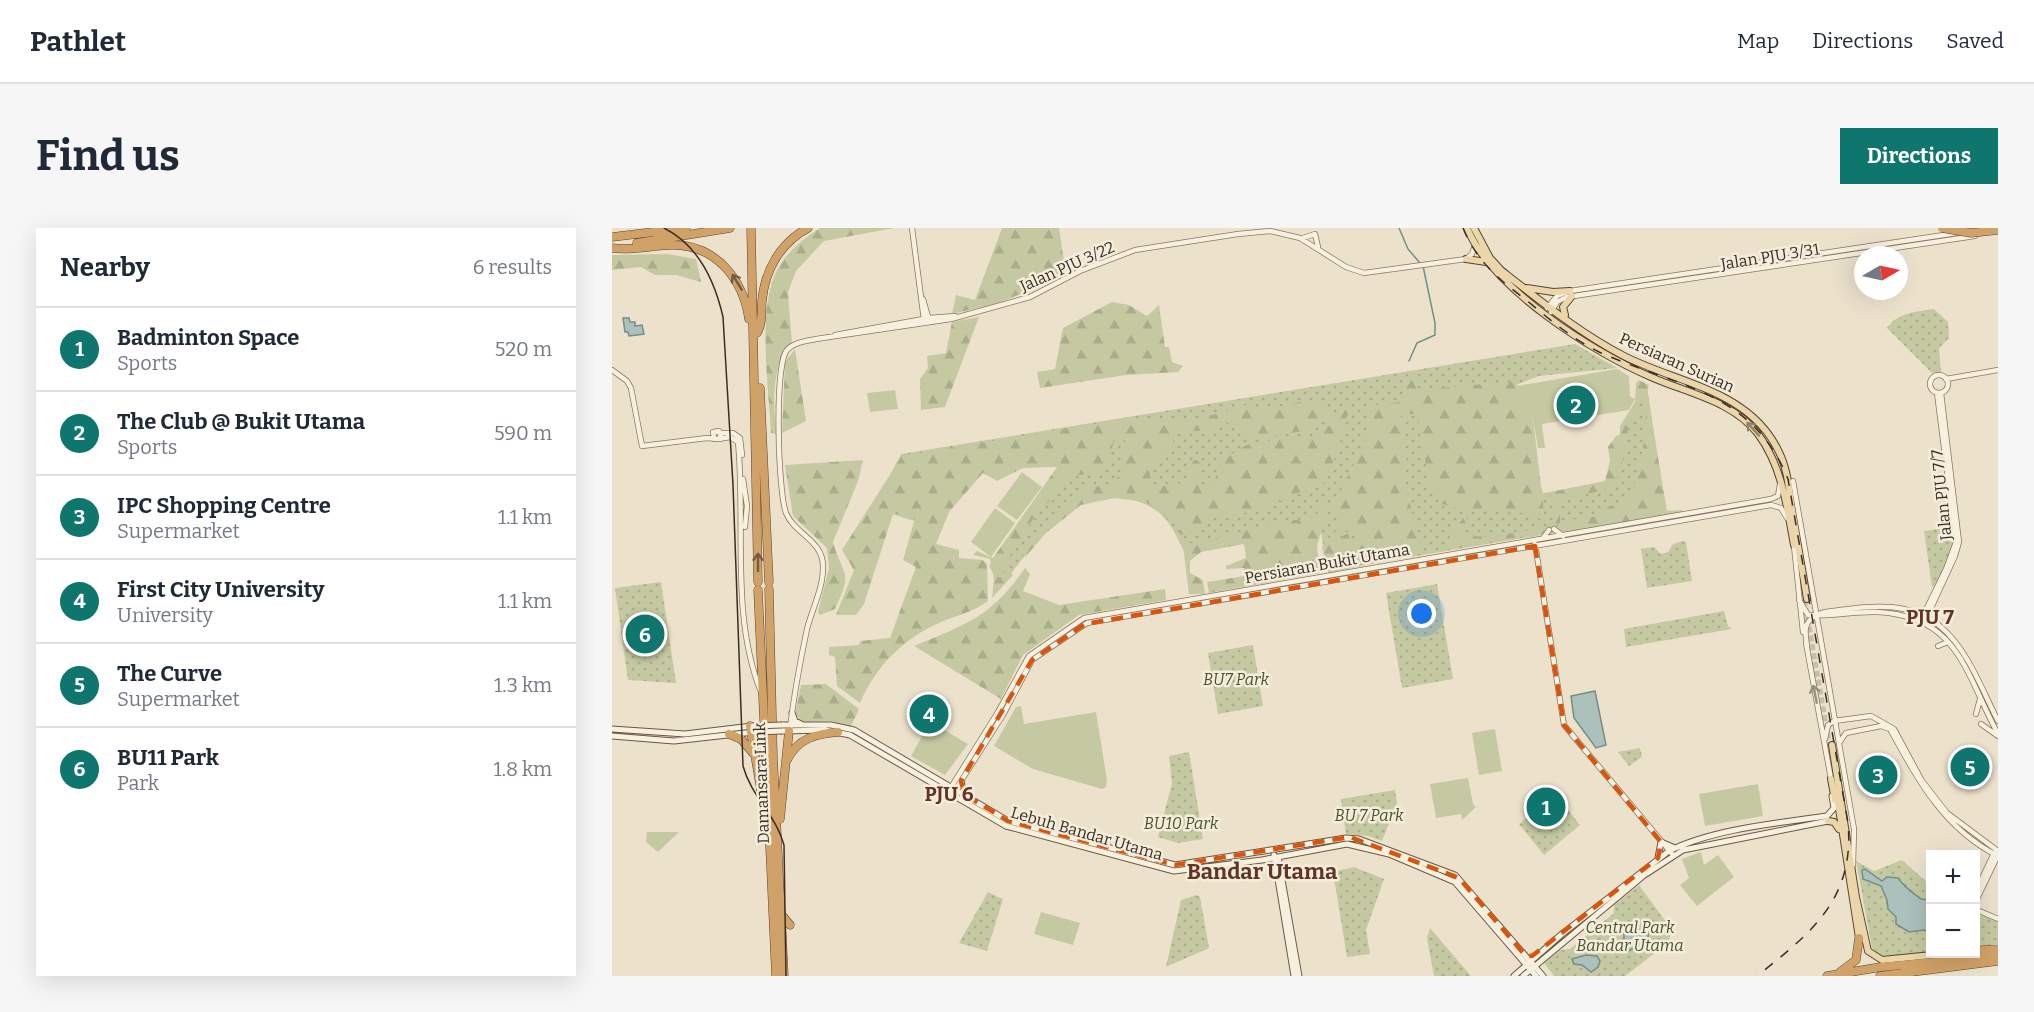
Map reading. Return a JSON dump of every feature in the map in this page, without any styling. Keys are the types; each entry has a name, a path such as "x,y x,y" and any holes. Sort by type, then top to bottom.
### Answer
{"highway":[{"path":"612,237 686,228"},
{"path":"612,247 730,228"},
{"path":"753,228 756,335"},
{"path":"756,335 761,327 764,286 770,268 785,246 807,228"},
{"path":"1942,228 1971,233 1998,231"},
{"path":"612,247 679,245 697,248 714,257 729,270 741,289 756,335"},
{"name":"Damansara Link","path":"756,335 769,586 784,976"},
{"name":"Damansara Link","path":"756,335 758,586 772,847 776,976"},
{"path":"778,855 786,728"},
{"path":"752,729 769,842 772,847"},
{"path":"784,770 790,754 803,740 838,732"},
{"path":"729,734 746,743 756,757"},
{"path":"780,913 790,925"},
{"path":"1836,975 1856,960 1859,938"},
{"path":"1980,950 1998,951"},
{"path":"1827,976 1998,951"},
{"path":"1880,976 1998,961"},
{"path":"1901,973 1949,971"}],"main road":[{"name":"Persiaran Surian","path":"1467,228 1486,262 1511,287 1574,333 1628,366 1722,405 1742,417 1764,443 1780,478 1803,600"},
{"name":"Persiaran Surian","path":"1474,228 1496,265 1550,308 1624,356 1722,396 1751,414 1773,441 1786,471 1803,600"},
{"path":"1476,247 1504,276 1550,308 1570,326 1574,333"},
{"path":"1466,259 1486,262"},
{"path":"1521,285 1545,291 1571,293 1563,307 1567,318"},
{"path":"1665,383 1679,378 1680,386 1687,392"},
{"path":"1786,471 1793,481"},
{"path":"792,713 795,721 803,724"},
{"name":"Lebuh Bandar Utama","path":"786,728 803,724 831,725 855,731 945,783 952,790 964,794 1008,820 1175,865 1343,838 1359,839 1455,875 1534,971"},
{"name":"Lebuh Bandar Utama","path":"612,729 685,734 786,728 855,731 1006,826 1174,871 1356,845 1389,854 1455,882 1522,955"},
{"name":"Lebuh Bandar Utama","path":"612,736 674,741 752,729"},
{"path":"1835,745 1852,865 1868,951 1875,958 1886,960 1926,956"},
{"path":"1831,779 1859,938"},
{"path":"1534,971 1540,958 1562,934 1575,926 1655,860 1735,830 1827,816 1834,808 1831,779"},
{"path":"945,783 958,781 964,794"},
{"path":"1837,791 1839,818"},
{"path":"1534,971 1540,958 1672,853 1705,844 1828,821 1836,824 1842,838"},
{"path":"1343,838 1356,845"},
{"path":"1655,860 1661,842 1672,853"},
{"path":"1275,856 1282,849"},
{"path":"1264,852 1275,856"},
{"path":"1287,855 1277,867 1294,976"},
{"path":"1275,856 1299,976"},
{"path":"1262,860 1277,867"},
{"path":"1519,975 1522,955 1540,958"},
{"path":"1519,975 1534,971"},
{"path":"1519,975 1534,971"}],"street":[{"path":"912,228 927,321"},
{"name":"Jalan PJU 3/31","path":"1550,308 1557,296 1571,293 1989,228"},
{"name":"Jalan PJU 3/22","path":"792,713 807,628 823,576 824,565 820,551 787,515 780,447 779,397 783,359 788,349 806,341 835,335 927,321 1007,305 1135,250 1253,232 1270,231 1300,238 1346,267 1364,273 1466,259"},
{"name":"Jalan PJU 3/31","path":"1571,293 1998,231"},
{"path":"1300,238 1309,238 1315,234 1320,249"},
{"path":"1466,259 1476,247"},
{"path":"612,370 627,381 631,388 642,446 736,435 741,442 747,506 743,569 745,606 753,658 756,661 762,656"},
{"path":"1947,381 1938,375 1931,380 1931,388 1939,393 1947,381 1998,370"},
{"name":"Jalan PJU 7/7","path":"1924,619 1959,542 1939,393"},
{"path":"716,436 730,437 738,442 743,512 742,602 750,661 764,700"},
{"name":"Persiaran Bukit Utama","path":"1535,544 1541,540 1773,499 1779,492 1780,478"},
{"path":"1793,481 1818,615 1818,628 1834,721 1835,745"},
{"name":"Persiaran Bukit Utama","path":"952,790 1029,656 1084,618 1771,505 1784,511 1791,532"},
{"path":"1541,540 1552,530 1563,536"},
{"path":"1535,544 1564,725 1661,842"},
{"path":"1803,600 1807,608 1814,602"},
{"path":"1803,600 1805,613 1818,615 1879,606 1922,611 1930,608 1933,617 1963,653 1998,721"},
{"path":"1803,600 1807,646"},
{"path":"1814,602 1834,613 1884,613 1924,619 1948,642 1961,659 1998,735"},
{"path":"1910,610 1942,627"},
{"path":"1818,628 1834,613"},
{"path":"1818,615 1809,621 1805,629 1831,779"},
{"path":"1938,646 1948,642"},
{"path":"1976,714 1980,699"},
{"path":"1832,708 1838,716 1847,719"},
{"path":"786,728 792,713"},
{"path":"1824,741 1828,725 1834,721 1871,716 1894,729 1922,781 1942,808 1997,854"},
{"path":"1981,724 1998,735"},
{"path":"1835,745 1846,733 1881,726 1890,729 1935,806 1970,838 1997,854"},
{"path":"1980,884 1997,854"},
{"path":"1980,892 1997,854"},
{"path":"1980,912 1998,919"}],"highlighted area":[{"path":"1535,546 1564,725 1661,842 1658,858 1532,956 1525,955 1459,878 1350,837 1175,865 1008,821 964,794 961,781 1032,660 1085,624"}],"green space":[{"path":"820,228 894,228 824,241 796,271 788,292 792,344 785,352 777,374 774,398 776,434 771,433 765,333 769,293 774,277 787,255 806,237"},
{"path":"1002,228 1059,228 1066,275 999,303 952,314 956,295 975,300"},
{"path":"668,254 696,259 701,282 676,275 655,275 641,267 612,270 612,255"},
{"path":"1112,302 1129,305 1147,316 1159,305 1165,347 1169,347 1172,362 1183,366 1178,372 1126,375 1040,388 1037,372 1055,369 1063,328"},
{"path":"1934,309 1948,322 1949,338 1939,348 1941,372 1933,374 1887,328 1902,316"},
{"path":"979,317 945,407 921,410 920,379 928,368 927,356 946,353 952,322"},
{"path":"1575,344 1617,368 1539,376 1513,386 1543,493 1609,485 1638,400 1636,383 1647,386 1666,514 1328,571 1318,518 1186,555 1168,522 1156,510 1135,500 1109,497 1089,501 1071,510 1055,523 1026,554 1001,587 989,566 1065,467 1056,456 984,466 914,521 873,508 901,454"},
{"path":"795,349 806,421 782,433 785,362"},
{"path":"1617,369 1629,376 1630,396 1635,399 1629,410 1542,424 1545,448 1538,448 1533,418 1522,420 1517,386"},
{"path":"1409,373 1418,373 1415,394 1441,388 1517,381 1522,419 1533,418 1545,521 1527,513 1469,511 1442,504 1430,488 1417,414 1401,414 1407,465 1404,481 1423,553 1328,573 1322,547 1327,537 1336,539 1349,533 1349,538 1355,539 1358,536 1354,529 1335,534 1338,516 1332,510 1370,429 1370,406 1401,402"},
{"path":"1639,380 1649,385 1647,391 1667,511 1682,510 1682,513 1561,533 1558,527 1573,520 1586,516 1597,518 1608,507 1627,503 1636,480 1643,449 1646,417 1641,394 1627,435 1621,469 1614,483 1603,490 1560,502 1560,524 1556,525 1550,492 1605,481 1610,461 1608,447 1616,436 1620,435 1620,426 1635,402 1636,383"},
{"path":"895,390 898,409 870,412 867,393"},
{"path":"1310,400 1333,410 1331,419 1315,422 1314,429 1262,438 1244,435 1236,419 1209,431 1172,431 1174,447 1149,468 1152,488 1181,483 1186,485 1191,461 1197,460 1204,467 1196,481 1203,494 1214,483 1221,461 1237,450 1254,443 1315,436 1335,420 1347,404 1352,408 1344,421 1339,449 1324,483 1258,510 1205,517 1205,528 1180,535 1180,529 1146,502 1115,498 1081,505 1046,533 1026,556 1021,555 1051,517 1068,500 1089,487 1109,487 1121,473 1125,440 1114,439 1109,460 1097,473 1078,475 1056,493 1033,519 998,575 999,579 1008,569 1013,575 992,598 994,579 990,559 973,555 977,551 993,558 1057,467 1023,468 997,481 983,473 949,512 936,544 959,550 959,558 983,560 987,564 988,601 971,611 941,622 903,645 874,677 860,703 837,686 835,657 829,655 829,647 859,645 860,641 890,638 916,567 903,560 915,518 894,511 864,604 856,615 836,615 854,570 842,550 902,456 1106,422 1192,421 1246,405 1269,409"},
{"path":"863,460 858,481 833,542 845,574 844,587 835,609 820,615 818,612 829,568 827,548 793,516 785,465"},
{"path":"1022,472 1042,487 1017,520 997,506"},
{"path":"1323,505 1328,508 1317,546 1320,573 1209,593 1207,582 1244,576 1244,568 1226,569 1226,566 1246,558 1244,544 1201,552 1190,561 1190,573 1203,580 1205,594 1189,594 1183,546 1278,522 1314,518"},
{"path":"995,508 1015,523 991,557 971,542"},
{"path":"1463,518 1469,519 1454,535 1489,537 1543,528 1544,533 1445,550 1445,543"},
{"path":"1953,527 1949,557 1936,585 1932,587 1924,531"},
{"path":"1686,542 1692,581 1647,588 1641,549 1654,547 1661,554 1668,552 1673,544"},
{"path":"1025,568 1030,574 1023,591 1059,605 1165,589 1166,600 1079,615 1023,655 1001,699 914,646 977,617 1001,598"},
{"path":"661,582 676,683 628,680 615,588"},
{"path":"1437,584 1453,679 1402,688 1386,593"},
{"path":"1724,611 1728,626 1732,629 1626,647 1624,629"},
{"name":"BU7 Park","path":"1253,645 1263,706 1218,714 1208,653"},
{"path":"826,684 859,709 851,726 831,721 803,722 795,714 801,685"},
{"path":"1021,706 1024,724 1096,712 1107,780 1106,787 1102,789 1033,769 994,746 1016,707"},
{"path":"936,725 968,744 945,775 911,756 926,729"},
{"path":"1495,729 1502,771 1479,775 1472,733"},
{"path":"1640,748 1642,757 1629,766 1618,752"},
{"name":"BU10 Park","path":"1189,752 1203,839 1178,843 1158,837 1172,783 1169,756"},
{"path":"1468,778 1473,804 1476,807 1462,820 1461,814 1436,818 1430,784"},
{"path":"1758,784 1763,816 1705,826 1699,794"},
{"name":"BU 7 Park","path":"1395,790 1397,803 1382,841 1368,836 1346,834 1341,799"},
{"path":"1555,794 1580,825 1544,855 1519,824"},
{"path":"647,832 679,832 658,852 646,842"},
{"path":"1701,852 1704,865 1718,855 1734,877 1697,906 1680,885 1689,878 1682,859"},
{"path":"1902,860 1926,881 1926,953 1883,958 1872,948 1856,861 1874,871"},
{"path":"1354,867 1384,879 1366,930 1370,954 1347,957 1333,872"},
{"name":"Central Park Bandar Utama","path":"1639,885 1672,930 1668,943 1625,976 1554,976 1544,963 1560,950 1570,949 1614,913 1614,905"},
{"path":"988,892 1003,899 987,951 959,943"},
{"path":"1197,895 1200,897 1209,948 1166,967 1181,900"},
{"path":"1041,912 1080,923 1073,945 1034,934"},
{"path":"1980,915 1998,922 1998,945 1980,947"},
{"path":"1430,928 1471,976 1434,976 1427,938"}],"water":[{"path":"623,318 629,318 630,322 635,322 635,326 642,325 644,334 629,336 628,332 625,332"},
{"path":"1595,691 1606,745 1596,748 1574,718 1571,696"},
{"path":"1865,869 1882,881 1887,877 1898,878 1906,888 1921,899 1926,900 1926,931 1909,932 1896,924 1896,917 1888,909 1881,886 1863,879 1862,870"},
{"path":"1627,929 1635,933 1648,932 1648,946 1640,944 1627,952 1624,950 1624,931"},
{"path":"1586,955 1597,956 1600,961 1598,967 1591,972 1582,965 1574,964 1572,959"}],"waterway":[{"path":"1399,228 1408,249 1420,263"},
{"path":"1409,361 1417,343 1435,335 1435,323 1423,266"}],"tunnel":[{"path":"1804,600 1833,769"}],"tram line":[{"path":"664,228 676,235 696,254 710,278 723,317 733,485 743,766 784,845 786,976"}],"railway":[{"path":"1463,228 1474,250 1497,276 1579,341 1599,352 1709,395 1733,409 1754,427 1773,449 1788,479 1848,823 1848,850 1844,873 1837,893 1825,912 1795,945 1757,976"}],"place":[{"name":"The Club @ Bukit Utama","path":"1576,405"},
{"name":"BU11 Park","path":"645,634"},
{"name":"First City University","path":"929,714"},
{"name":"The Curve","path":"1970,767"},
{"name":"IPC Shopping Centre","path":"1878,775"},
{"name":"Badminton Space","path":"1546,807"}],"district":[{"name":"PJU 7","path":"1930,617"},
{"name":"PJU 6","path":"949,794"},
{"name":"Bandar Utama","path":"1262,871"}]}
